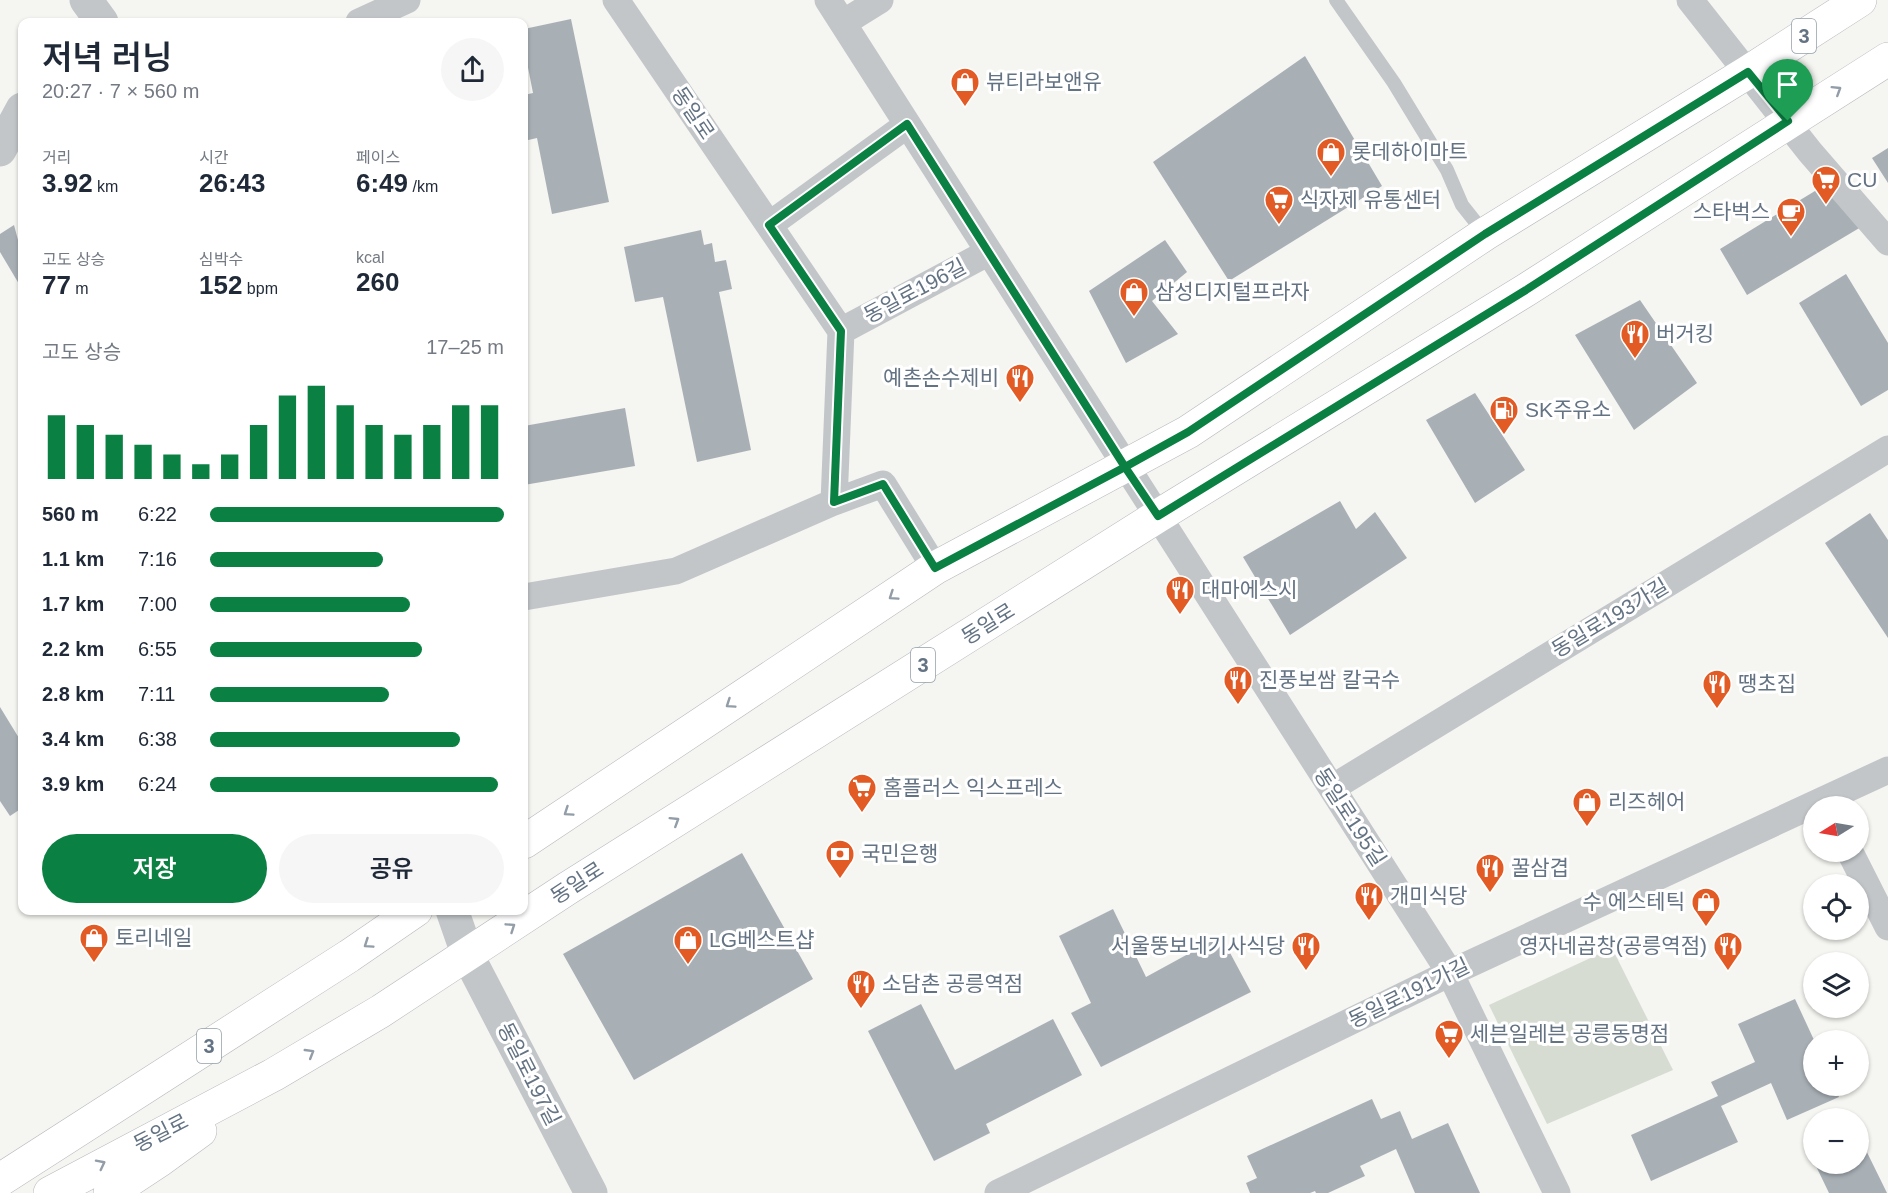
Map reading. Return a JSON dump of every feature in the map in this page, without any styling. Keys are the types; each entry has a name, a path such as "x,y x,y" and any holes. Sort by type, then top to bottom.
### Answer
{"main road":[{"name":"3","path":"528,839 935,568 1188,432 1485,234 1860,0"},
{"name":"동일로","path":"50,1193 273,1075 381,1011 468,956 568,888 1158,516 1526,290 1888,58"},
{"name":"3","path":"0,1180 408,915"},
{"path":"0,1158 238,1027"},
{"path":"110,1193 160,1160 273,1075"}],"street":[{"path":"86,0 99,18"},
{"path":"368,18 407,0"},
{"name":"동일로","path":"616,0 841,331"},
{"name":"동일로196길","path":"828,0 1158,516"},
{"path":"843,23 880,0"},
{"path":"1690,0 1788,121 1810,152 1888,242"},
{"path":"0,150 18,116"},
{"path":"769,225 907,124"},
{"name":"동일로196길","path":"841,331 989,252"},
{"path":"834,502 841,331"},
{"name":"동일로193가길","path":"1332,788 1888,449"},
{"path":"528,596 676,571 834,502 883,484 935,568"},
{"name":"동일로195길","path":"1158,516 1450,973 1557,1193"},
{"name":"동일로191가길","path":"1840,796 1888,770"},
{"name":"동일로191가길","path":"998,1193 1450,973 1803,814"},
{"path":"1855,862 1888,927"},
{"name":"동일로197길","path":"454,915 468,956 591,1193"}],"lane":[{"path":"1336,0 1394,83 1448,170 1462,205 1485,234"}],"shaded area":[{"path":"1612,948 1673,1070 1547,1124 1489,1005"}],"building":[{"path":"571,19 609,202 552,214 537,138 528,140 528,94 533,93 528,67 528,28"},
{"path":"1305,56 1382,186 1229,281 1153,162"},
{"path":"1888,148 1888,183 1872,158"},
{"name":"스타벅스","path":"1833,180 1861,227 1747,295 1720,249"},
{"path":"14,225 18,240 18,282 0,252 0,234"},
{"path":"701,230 704,245 712,243 715,262 726,260 732,289 719,292 751,450 697,462 663,297 635,302 624,247"},
{"name":"삼성디지털프라자","path":"1165,240 1187,272 1152,301 1178,334 1126,363 1089,291"},
{"path":"1846,274 1888,343 1888,390 1861,406 1799,303"},
{"name":"버거킹","path":"1640,300 1697,383 1634,430 1575,335"},
{"path":"1475,393 1525,470 1475,503 1426,420"},
{"path":"625,408 635,466 528,484 528,425"},
{"path":"1340,501 1356,529 1375,512 1407,558 1290,635 1243,557"},
{"path":"1870,513 1888,540 1888,638 1825,543"},
{"path":"0,707 18,736 18,811 10,816 0,801"},
{"name":"LG베스트샵","path":"742,853 813,979 634,1080 563,954"},
{"path":"1113,909 1146,977 1221,936 1251,992 1101,1067 1071,1013 1091,1003 1059,936"},
{"path":"1795,999 1809,1030 1803,1030 1803,1096 1839,1097 1814,1108 1803,1108 1803,1113 1787,1120 1771,1083 1721,1106 1738,1142 1651,1181 1631,1135 1718,1096 1711,1082 1755,1062 1738,1024"},
{"path":"921,1004 955,1070 1053,1019 1082,1075 986,1124 990,1133 934,1161 868,1031"},
{"path":"1372,1099 1381,1119 1400,1111 1412,1139 1448,1123 1480,1193 1415,1193 1396,1149 1360,1166 1365,1176 1328,1193 1316,1193 1315,1191 1310,1193 1250,1193 1246,1183 1257,1178 1247,1156"},
{"path":"1869,1156 1887,1193 1829,1193 1820,1174 1869,1174"}],"place":[{"name":"뷰티라보앤유","path":"965,108"},
{"name":"롯데하이마트","path":"1331,178"},
{"name":"CU","path":"1826,206"},
{"name":"식자제 유통센터","path":"1279,226"},
{"name":"스타벅스","path":"1791,238"},
{"name":"삼성디지털프라자","path":"1134,318"},
{"name":"버거킹","path":"1635,360"},
{"name":"예촌손수제비","path":"1020,404"},
{"name":"SK주유소","path":"1504,436"},
{"name":"대마에스시","path":"1180,616"},
{"name":"진풍보쌈 칼국수","path":"1238,706"},
{"name":"땡초집","path":"1717,710"},
{"name":"홈플러스 익스프레스","path":"862,814"},
{"name":"리즈헤어","path":"1587,828"},
{"name":"국민은행","path":"840,880"},
{"name":"꿀삼겹","path":"1490,894"},
{"name":"개미식당","path":"1369,922"},
{"name":"수 에스테틱","path":"1706,928"},
{"name":"토리네일","path":"94,964"},
{"name":"LG베스트샵","path":"688,966"},
{"name":"서울뚱보네기사식당","path":"1306,972"},
{"name":"영자네곱창(공릉역점)","path":"1728,972"},
{"name":"소담촌 공릉역점","path":"861,1010"},
{"name":"세븐일레븐 공릉동명점","path":"1449,1060"}],"route":[{"path":"1788,121 1526,290 1158,516 1125,467 935,568 883,484 834,502 841,331 769,225 907,124 1125,467 1188,432 1485,234 1748,72 1788,121"}]}
